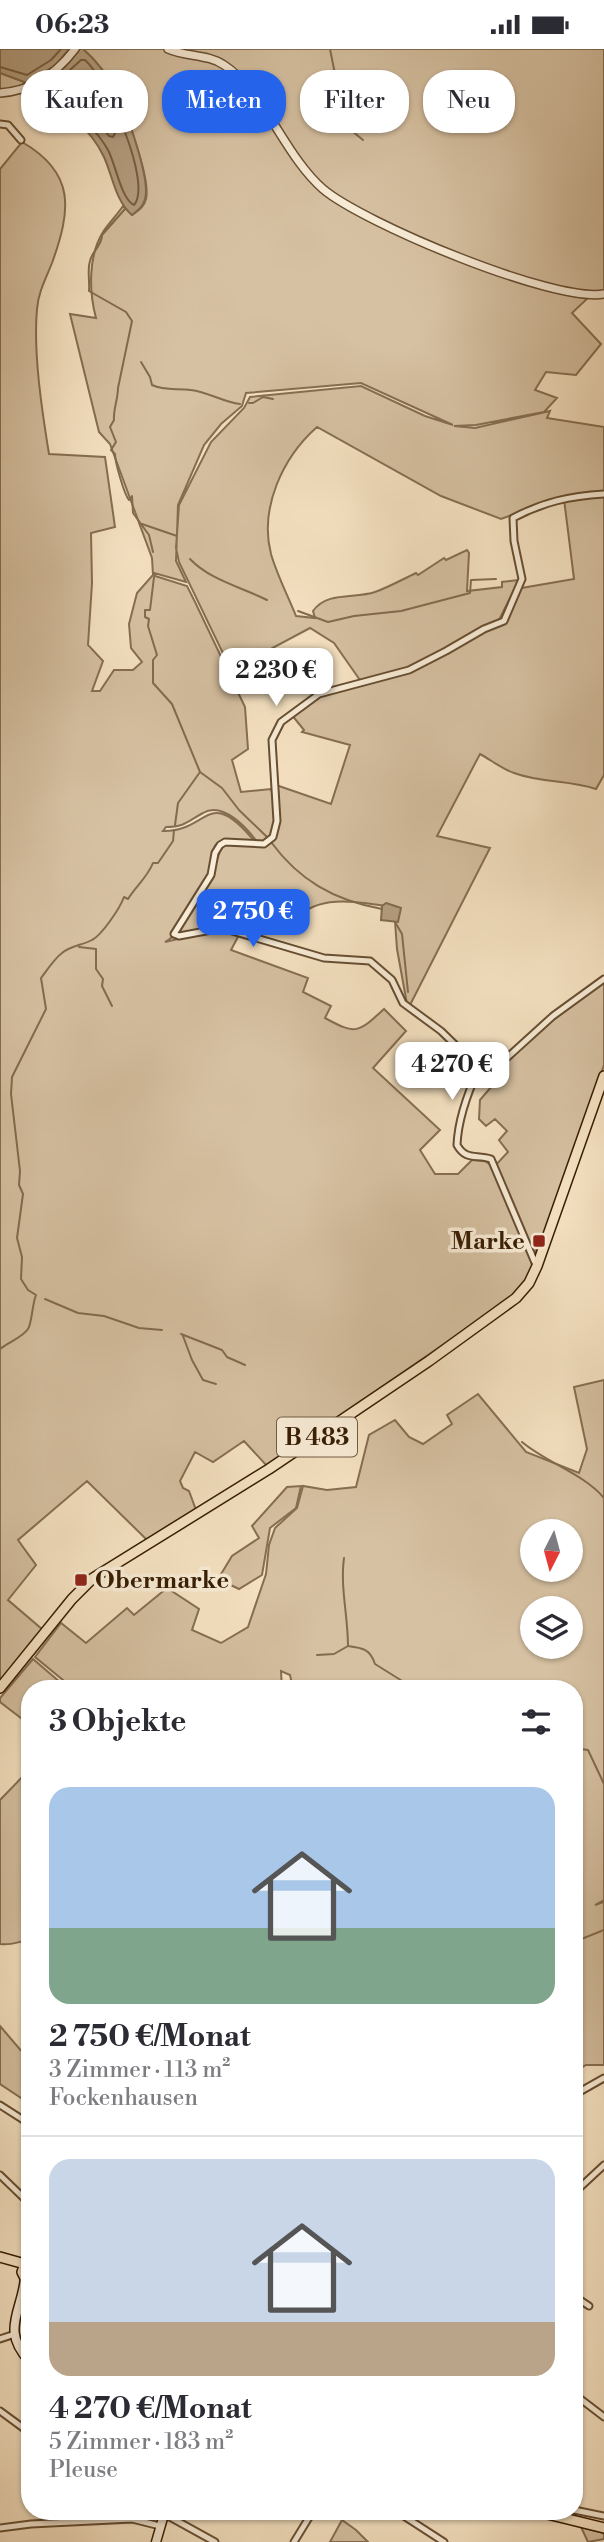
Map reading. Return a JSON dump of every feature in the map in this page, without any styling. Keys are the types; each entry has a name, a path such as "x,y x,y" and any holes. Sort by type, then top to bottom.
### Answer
{"main road":[{"name":"B 483","path":"0,1688 72,1599 93,1578 269,1469 429,1361 516,1298 529,1283 537,1266 604,1076"},
{"path":"0,2259 21,2271"},
{"path":"21,2293 13,2318 21,2352"},
{"path":"156,2542 161,2520"},
{"path":"572,2520 604,2528"}],"street":[{"path":"0,93 25,89 44,79 62,65 75,49"},
{"path":"168,49 212,59 228,67 254,96 307,173 324,190 349,208 484,268 571,293 604,294"},
{"path":"0,124 8,125 21,140"},
{"path":"604,493 561,498 513,518 514,541 522,576 502,623 484,629 409,670 319,694 281,722 272,740 277,821 274,833 270,841 261,845 225,842 219,845 211,875 177,926 175,936 222,929 324,958 370,961 392,979 403,1003 441,1031 479,1068 490,1069 500,1064 553,1016 604,979"},
{"path":"479,1068 468,1096 457,1145 466,1157 491,1159 537,1266"},
{"path":"583,2090 604,2078"},
{"path":"0,2105 21,2118"},
{"path":"583,2185 604,2165"},
{"path":"0,2175 21,2195"},
{"path":"583,2302 589,2306"},
{"path":"1,2336 15,2334"},
{"path":"583,2401 604,2417"},
{"path":"0,2411 21,2426"},
{"path":"583,2512 604,2516"},
{"path":"0,2528 20,2524 110,2520"},
{"path":"136,2520 160,2526"},
{"path":"177,2520 215,2542"},
{"path":"294,2542 307,2520"},
{"path":"410,2520 444,2542"}],"shaded area":[{"path":"83,49 167,49 201,57 170,49 604,49 604,292 582,293 553,288 482,265 358,212 332,194 302,166 280,133 286,133 286,70 162,70 162,133 277,133 306,174 333,198 357,213 499,274 559,291 589,297 572,313 601,344 576,375 546,372 535,390 557,398 544,412 476,425 454,426 475,428 550,411 547,418 604,427 604,492 560,497 501,519 441,496 317,427 284,468 271,502 268,519 273,562 296,616 315,618 313,611 326,601 375,592 416,573 418,575 444,558 446,560 467,550 467,591 502,587 502,582 519,580 498,622 473,634 500,624 516,589 574,579 564,499 604,495 604,775 596,789 524,776 505,769 480,754 437,836 490,848 409,1007 397,949 394,907 350,902 323,904 310,908 287,927 249,912 241,930 220,927 174,937 212,875 221,848 215,846 209,875 171,938 165,942 221,929 240,933 231,950 308,978 303,992 331,1006 325,1018 344,1027 356,1029 384,1009 406,1031 373,1068 440,1130 420,1150 435,1174 458,1174 472,1160 485,1161 494,1167 508,1152 499,1140 507,1131 495,1119 486,1126 479,1119 480,1100 498,1079 490,1070 559,1013 604,981 604,1065 548,1225 533,1257 499,1180 533,1266 522,1287 505,1302 267,1466 244,1441 213,1462 195,1452 180,1481 183,1488 189,1491 196,1510 147,1540 87,1481 18,1540 36,1565 8,1600 43,1630 0,1684 0,169 22,142 40,154 52,167 64,194 63,226 41,291 36,326 37,362 49,454 105,457 115,527 91,533 92,583 88,645 103,661 92,691 100,691 114,670 133,670 142,662 131,648 129,624 137,593 153,575 152,558 110,444 99,432 70,314 96,318 91,274 98,242 123,206 132,215 141,208 146,199 145,177 132,133 148,133 148,70 102,70","holes":["361,383 453,425 425,416 361,386 250,397 244,408 211,442 179,505 177,534 178,505 204,445 221,424 242,406 246,393","176,550 179,562 231,670 310,628 334,643 362,683 415,666 472,634 447,652 409,670 372,682 320,695 291,714 304,730 302,732 350,745 331,804 276,785 279,821 274,840 265,845 254,846 256,843 240,825 217,813 190,825 163,831 166,827 182,825 211,810 234,818 258,843 264,844 272,832 275,818 271,789 241,792 232,760 248,749 245,707 195,602 187,586 155,576 154,573 186,582 176,561"]},
{"path":"0,73 21,81 21,88 0,92"},
{"path":"604,1380 604,1900 595,1905 604,1902 604,2065 583,2067 583,1680 291,1680 290,1675 281,1671 282,1680 63,1680 35,1657 61,1623 86,1643 127,1608 134,1615 167,1588 199,1609 192,1630 221,1643 248,1627 266,1574 269,1545 275,1528 297,1508 303,1486 327,1490 356,1487 369,1435 395,1420 409,1437 423,1444 452,1424 447,1415 478,1394 526,1452 579,1473 587,1449 574,1387"},
{"path":"301,1486 296,1508 270,1528 262,1575 239,1589 218,1579 232,1556 259,1538 252,1526 287,1487"},
{"path":"33,1659 58,1680 21,1680 21,1718 0,1702 0,1698"},
{"path":"21,1778 21,1942 11,1944 0,1944 0,1800"},
{"path":"0,2026 21,2050 21,2098 0,2084"},
{"path":"342,2520 356,2530 368,2542 330,2542"},
{"path":"581,2527 604,2533 604,2539 588,2542"}],"water":[{"path":"0,49 69,49 56,65 48,70 21,70 21,81 0,73"},
{"path":"80,49 83,49 102,70 61,70"},
{"path":"88,133 132,133 146,190 143,204 132,215 122,202 104,157"},
{"path":"386,903 401,908 398,922 381,920 382,906"}],"waterway":[{"path":"330,49 337,84 331,87 346,126 363,140"},
{"path":"125,209 102,235 91,257 89,291 126,312 132,321 114,420 110,427 116,442 111,450 115,454 120,478 129,500 132,496 133,513 149,535 153,552"},
{"path":"141,362 152,385 166,389 197,391 240,404"},
{"path":"249,403 263,397 273,399"},
{"path":"142,524 177,536"},
{"path":"190,559 216,578 267,600"},
{"path":"154,577 150,610 145,610 157,655 153,660 153,683 172,704 200,772 178,803 175,825"},
{"path":"298,611 328,622 401,611 470,593 471,580 496,579"},
{"path":"200,772 222,788 239,810 267,837"},
{"path":"0,1349 28,1329 36,1295 28,1290 21,1279 22,1257 17,1238 23,1194 19,1185 20,1171 11,1094 12,1077 46,1009 41,978 62,953 92,940 101,933 124,897 128,899 153,863 158,863 173,841 174,830"},
{"path":"271,842 293,867 319,886 348,900 382,909"},
{"path":"395,922 402,934 408,992"},
{"path":"79,947 96,949 96,969 103,979 102,986 112,1006"},
{"path":"45,1299 78,1313 104,1316 139,1328 162,1330"},
{"path":"181,1334 222,1350 227,1357 245,1365"},
{"path":"183,1336 203,1380 216,1384"},
{"path":"522,1442 576,1475 604,1498"},
{"path":"344,1558 348,1646 365,1650 375,1664 401,1680"},
{"path":"317,1655 334,1654 348,1646"},
{"path":"583,1749 588,1750 604,1784"},
{"path":"583,1938 604,1930"}],"place":[{"name":"Marke","path":"539,1241"},
{"name":"Obermarke","path":"81,1580"}]}
